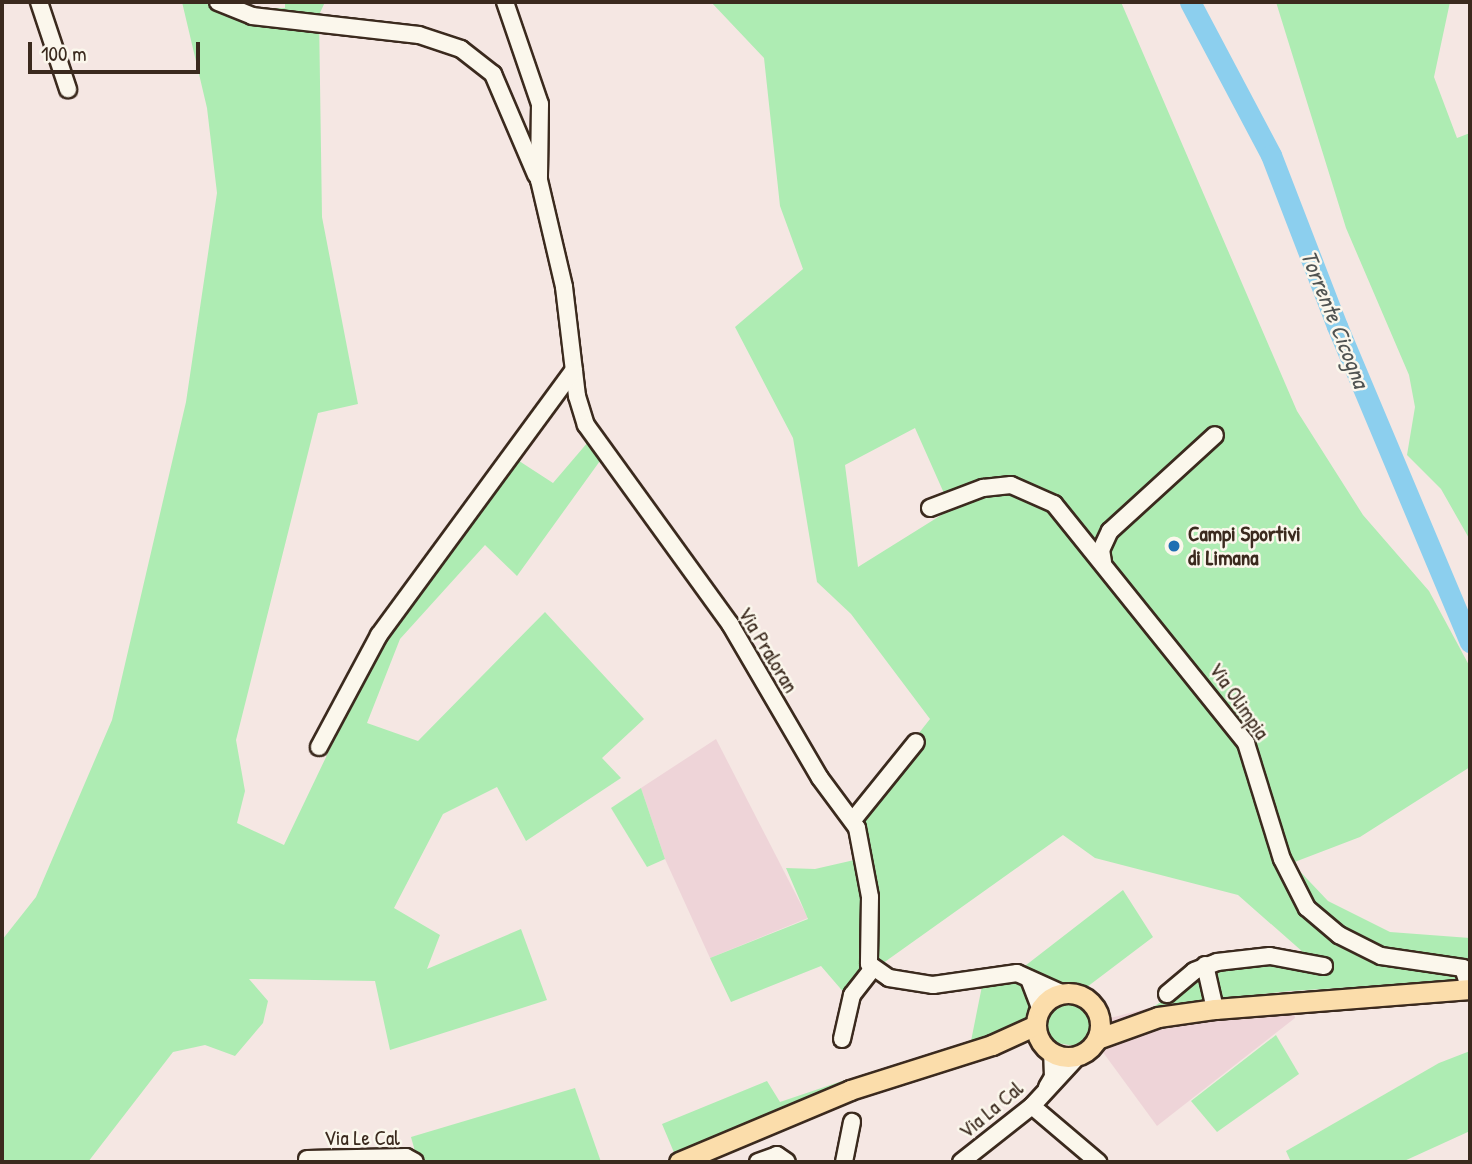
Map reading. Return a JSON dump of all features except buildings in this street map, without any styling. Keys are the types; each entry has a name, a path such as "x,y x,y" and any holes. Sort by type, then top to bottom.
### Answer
{"main road":[{"path":"992,1045 1048,1049 1079,1055 1097,1039 1158,1017 1214,1009 1470,989"},
{"path":"679,1162 849,1090 992,1045 1038,1017 1061,993 1080,995 1095,1006 1158,1017"},
{"path":"1095,1006 1100,1028 1097,1039"},
{"path":"1038,1017 1048,1049"}],"street":[{"path":"39,2 68,89"},
{"name":"Via Praloran","path":"218,2 252,16 419,35 461,49 493,74 539,180 564,287 574,370 586,425 730,624 814,768 853,820 864,847 869,886 866,954 872,969"},
{"name":"Via Praloran","path":"505,2 540,104 539,180"},
{"path":"319,747 379,635 574,370"},
{"path":"1103,562 1101,550 1110,531 1215,435"},
{"path":"930,508 983,488 1011,485 1054,504 1103,562"},
{"name":"Via Olimpia","path":"1103,562 1246,743 1282,859 1307,908 1339,934 1381,956 1463,968 1470,989"},
{"path":"853,820 916,742"},
{"path":"1167,995 1205,965 1269,956 1324,966"},
{"path":"1205,965 1214,1009"},
{"path":"842,1039 852,995 872,969 896,980 933,985 964,983 1005,973 1028,977 1043,988 1061,993"},
{"path":"1028,977 1038,1017"},
{"name":"Via La Cal","path":"1046,1090 1053,1077 1048,1049"},
{"name":"Via La Cal","path":"961,1162 1032,1106 1079,1055"},
{"path":"1032,1106 1098,1162"},
{"path":"844,1162 852,1122"},
{"path":"758,1162 777,1154 787,1162"},
{"name":"Via Le Cal","path":"307,1159 406,1157 415,1162"}],"shaded area":[{"path":"716,739 808,918 710,958 665,859 641,788"},
{"path":"1290,991 1295,1018 1157,1126 1083,1025 1153,1007"}],"green space":[{"path":"182,2 228,2 248,9 285,8 285,2 325,2 319,15 322,217 358,404 318,413 236,740 245,791 237,823 284,845 382,640 513,457 553,483 600,428 610,447 517,576 485,545 400,639 367,723 418,741 545,612 644,719 602,758 621,778 526,841 497,787 443,814 394,908 440,935 427,969 521,929 547,1000 390,1050 375,981 249,979 268,1001 263,1023 235,1056 205,1045 173,1052 88,1162 2,1162 2,940 36,897 112,720 186,402 217,193 207,108"},
{"path":"711,2 1121,2 1297,411 1363,515 1429,591 1470,667 1470,767 1360,837 1292,863 1328,901 1390,932 1470,938 1470,980 1290,991 1153,1007 1211,970 1304,953 1238,895 1095,858 1063,835 872,971 852,1002 821,966 731,1002 710,958 808,919 786,868 815,869 863,858 849,822 930,719 851,614 817,582 793,438 735,327 803,269 780,206 764,58","holes":["915,428 951,509 858,567 845,465"]},
{"path":"1276,2 1450,2 1434,77 1457,138 1470,133 1470,540 1441,489 1407,455 1415,407 1409,375 1346,228"},
{"path":"641,788 665,859 647,867 611,808"},
{"path":"1123,890 1153,937 1083,990 1107,1021 1091,1024 1085,1039 1075,1046 1057,1043 1048,1033 968,1056 983,981 1021,969"},
{"path":"1276,1035 1299,1074 1217,1132 1191,1101"},
{"path":"1470,1051 1470,1131 1402,1162 1291,1162 1286,1151 1439,1063"},
{"path":"845,1080 846,1089 678,1162 662,1124 767,1081 780,1102"},
{"path":"575,1088 601,1162 418,1162 411,1137"}],"waterway":[{"name":"Torrente Cicogna","path":"1190,2 1271,155 1337,326 1470,642"}],"place":[{"name":"Campi Sportivi di Limana","path":"1174,546"}]}
